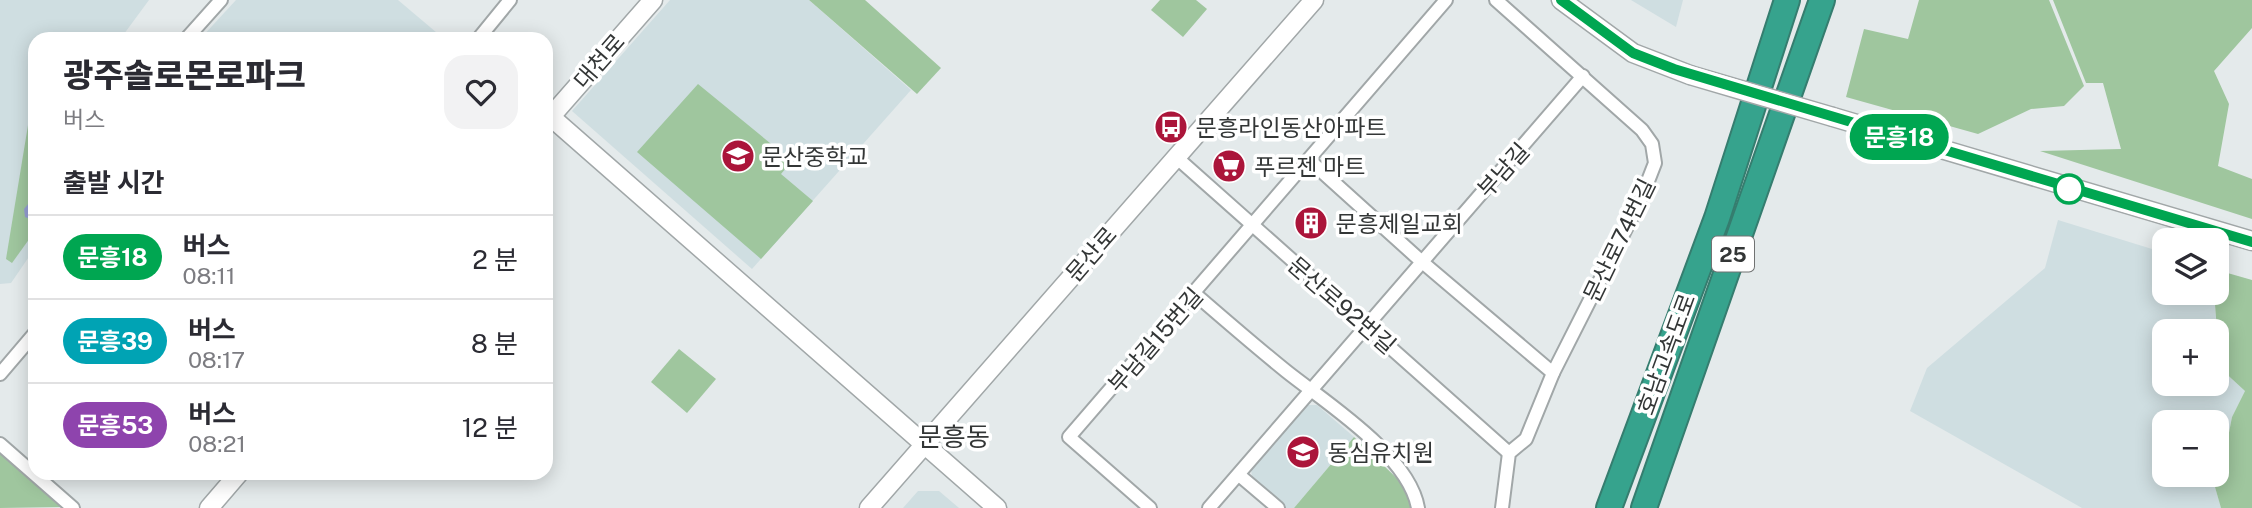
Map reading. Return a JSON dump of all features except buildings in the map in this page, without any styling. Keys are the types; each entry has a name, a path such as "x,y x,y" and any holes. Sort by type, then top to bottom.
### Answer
{"highway":[{"path":"1770,57 1779,0"},
{"name":"호남고속도로","path":"1609,508 1717,218 1787,0"},
{"name":"호남고속도로","path":"1644,508 1822,0"}],"street":[{"path":"192,32 221,0"},
{"path":"484,32 510,0"},
{"name":"대천로","path":"553,111 653,0"},
{"name":"문산로","path":"869,508 1314,0"},
{"name":"부남길15번길","path":"1150,508 1069,437 1446,0"},
{"name":"문산로74번길","path":"1496,0 1642,130 1652,144 1655,163 1641,199 1553,373 1526,439 1509,453"},
{"path":"1561,0 1633,53 1690,75 2252,242"},
{"name":"부남길","path":"1209,508 1583,76"},
{"path":"553,121 997,508"},
{"name":"문산로92번길","path":"1176,157 1509,453"},
{"path":"1309,160 1421,261 1553,373"},
{"path":"1195,294 1361,430 1399,468 1410,483 1419,508"},
{"path":"0,374 5,360 28,339"},
{"path":"0,444 28,469"},
{"path":"1502,508 1509,453"},
{"path":"1239,475 1278,508"},
{"path":"41,480 73,508"},
{"path":"209,508 233,480"}],"shaded area":[{"path":"0,0 149,0 125,32 28,32 28,258 11,283 0,284"},
{"path":"236,0 398,0 436,32 207,32"},
{"name":"문산중학교","path":"670,0 809,0 911,90 752,269 572,111"},
{"path":"1631,0 1683,0 1676,27"},
{"path":"2058,220 2152,249 2152,305 2215,305 2216,319 2152,319 2152,396 2229,396 2229,376 2245,391 2232,417 2229,433 2229,410 2152,410 2152,487 2215,487 2221,508 2082,508 1910,411 1927,368 2045,268"},
{"name":"동심유치원","path":"1305,405 1317,405 1354,437 1294,508 1285,508 1252,478 1251,468"},
{"path":"918,491 939,491 959,508 903,508"}],"green space":[{"path":"809,0 865,0 941,68 917,94"},
{"path":"1160,0 1196,0 1207,9 1183,37 1151,10"},
{"path":"1919,0 2049,0 2084,86 2064,106 2031,109 1978,134 1846,97 1864,29 1908,39"},
{"path":"2053,0 2252,0 2252,28 2214,71 2229,104 2218,166 2252,179 2252,219 2040,151 2121,149 2103,83 2086,83"},
{"path":"698,84 792,161 781,174 813,201 761,259 637,152"},
{"path":"28,125 28,241 12,263 6,259"},
{"path":"2229,273 2252,280 2252,508 2221,508 2215,487 2229,487 2229,433 2232,417 2245,391 2229,376 2229,319 2216,319 2215,305 2229,305"},
{"path":"679,349 716,379 687,413 651,382"},
{"path":"1354,437 1407,488 1412,508 1294,508"},
{"path":"0,452 28,476 28,480 32,480 63,507 0,508"}],"water":[{"path":"28,204 28,218 25,217 24,209"}],"bus line":[{"name":"문흥18","path":"1561,0 1584,20 1633,53 1690,75 2252,242"}],"place":[{"name":"문흥라인동산아파트","path":"1171,127"},
{"name":"문산중학교","path":"738,156"},
{"name":"푸르젠 마트","path":"1229,166"},
{"name":"문흥제일교회","path":"1311,223"},
{"name":"동심유치원","path":"1303,452"}],"district":[{"name":"문흥동","path":"954,436"}]}
